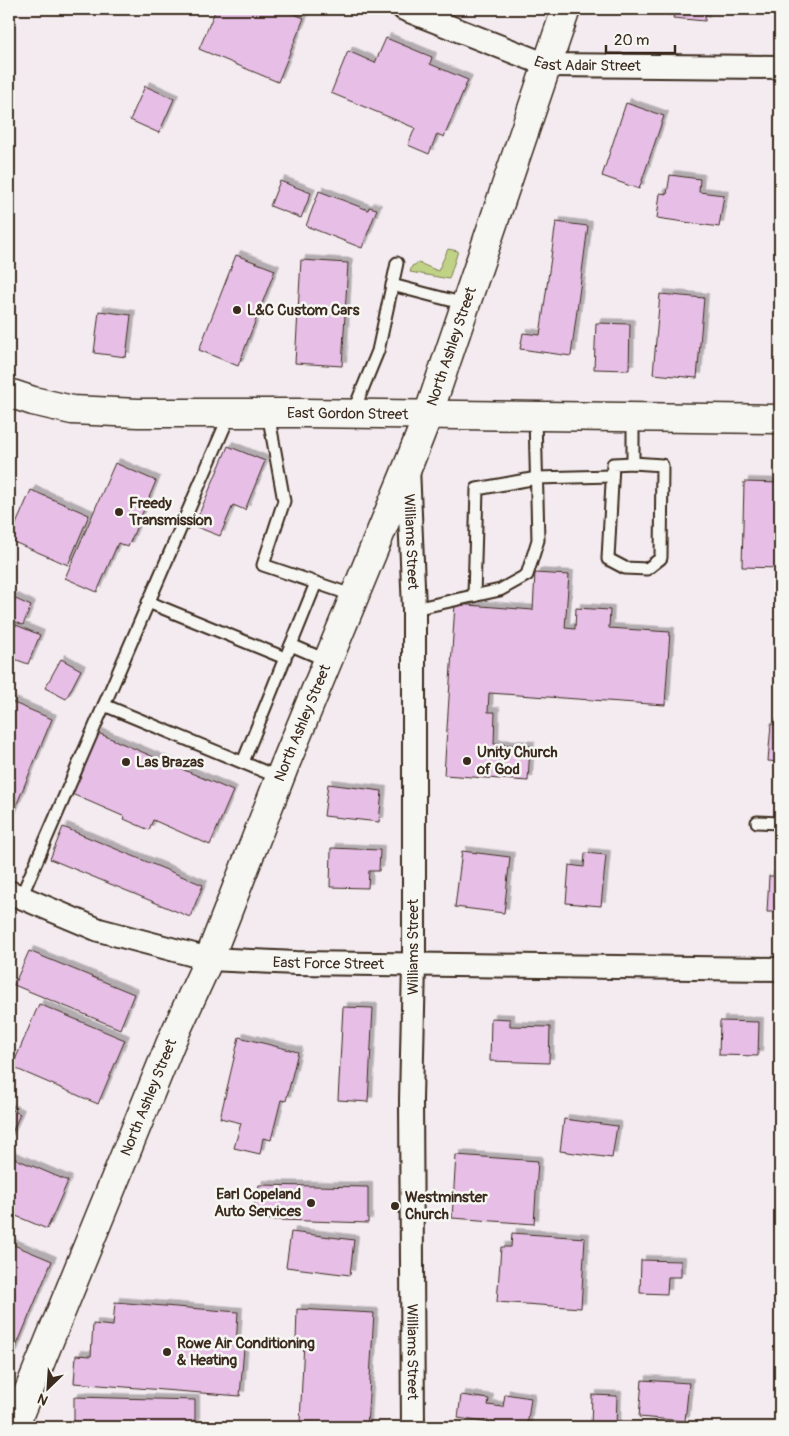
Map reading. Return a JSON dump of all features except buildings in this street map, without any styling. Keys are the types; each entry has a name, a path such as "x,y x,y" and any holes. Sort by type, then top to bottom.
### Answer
{"main road":[{"name":"North Ashley Street","path":"14,1427 171,1042 209,959 280,778 428,415 566,9"},
{"name":"East Gordon Street","path":"9,394 72,410 138,414 268,413 780,419"}],"street":[{"name":"East Adair Street","path":"404,9 430,14 547,65 780,67"},
{"name":"Williams Street","path":"408,466 414,609 412,1427"},
{"name":"East Force Street","path":"15,894 99,930 209,959 296,963 780,969"}],"lane":[{"path":"353,414 378,351 398,263"},
{"path":"392,285 465,304"},
{"path":"268,413 284,501 264,565 355,596"},
{"path":"15,894 104,705 230,414"},
{"path":"414,609 500,590 527,575 538,540 535,417"},
{"path":"633,418 633,463"},
{"path":"633,463 662,465 661,558 647,569 625,568 608,559 613,464 633,463"},
{"path":"474,596 477,489 537,478 612,476"},
{"path":"243,762 316,583"},
{"path":"148,602 285,658"},
{"path":"291,645 328,661"},
{"path":"104,705 280,778"},
{"path":"757,822 780,823"}],"green space":[{"path":"448,249 458,251 449,279 410,272 412,266 419,263 438,271"}],"place":[{"name":"L&C Custom Cars","path":"237,310"},
{"name":"Freedy Transmission","path":"119,512"},
{"name":"Unity Church of God","path":"467,761"},
{"name":"Las Brazas","path":"126,762"},
{"name":"Earl Copeland Auto Services","path":"311,1203"},
{"name":"Westminster Church","path":"395,1206"},
{"name":"Rowe Air Conditioning & Heating","path":"167,1352"}]}
